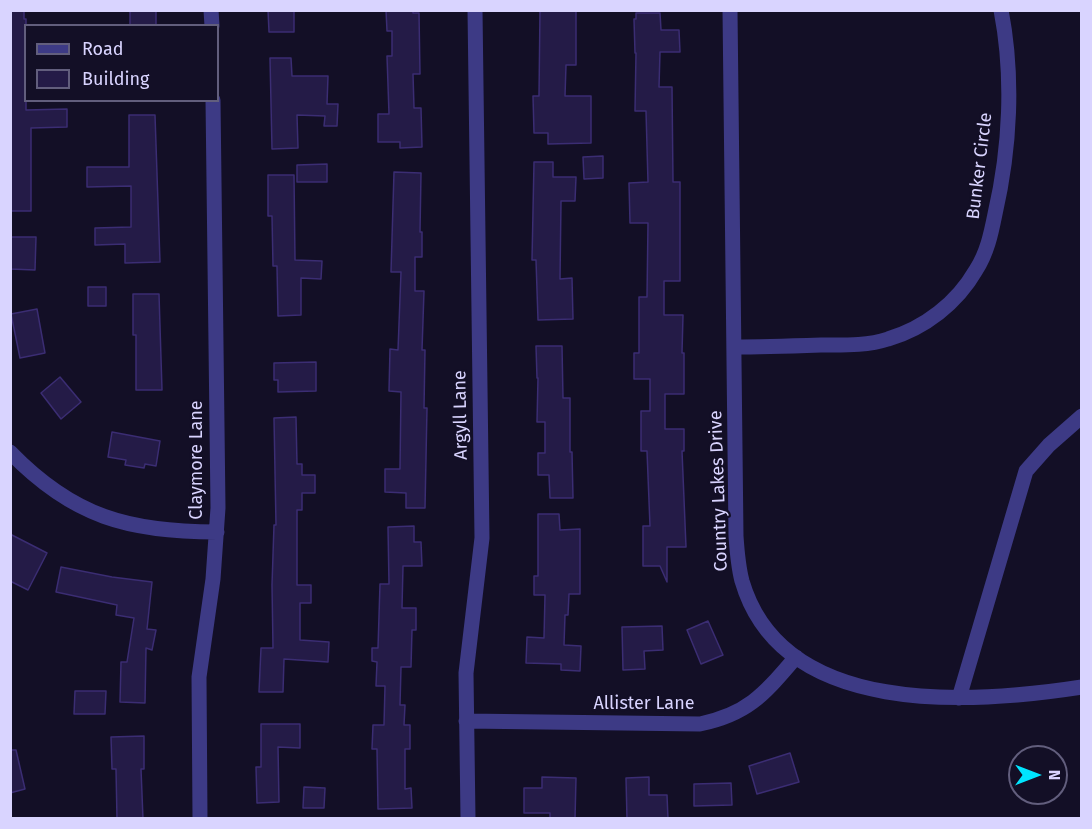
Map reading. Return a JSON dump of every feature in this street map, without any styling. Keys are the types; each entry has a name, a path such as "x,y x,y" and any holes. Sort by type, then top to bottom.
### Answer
{"street":[{"name":"Argyll Lane","path":"468,819 467,653 482,538 476,10"},
{"name":"Country Lakes Drive","path":"730,10 736,536 739,568 752,605 768,630 784,648 796,657 813,667 862,687 893,693 959,698 1030,695 1082,687"},
{"name":"Bunker Circle","path":"734,347 856,344 888,339 918,327 941,311 961,292 983,257 1001,190 1007,135 1008,95 1001,10"},
{"name":"Claymore Lane","path":"200,819 199,677 213,579 217,532 213,102"},
{"path":"959,698 1026,471 1049,445 1082,416"},
{"path":"10,452 63,497 99,515 156,530 217,532"},
{"name":"Allister Lane","path":"466,722 700,724 728,717 748,706 767,691 796,657"}],"building":[{"path":"10,10 24,10 26,24 24,24 24,102 26,102 26,110 67,109 67,127 31,128 31,211 10,211"},
{"path":"130,10 156,10 156,24 130,24"},
{"path":"268,10 294,10 294,32 269,32"},
{"path":"386,10 413,10 413,13 419,13 420,74 413,74 414,108 421,108 422,147 400,148 400,142 378,142 378,114 389,114 387,56 392,56 392,31 387,31"},
{"path":"540,10 576,10 576,65 566,65 565,96 591,96 591,143 548,144 548,133 534,133 533,96 539,96"},
{"path":"636,13 660,13 661,30 679,30 680,52 660,52 659,87 672,87 673,182 680,182 680,281 664,281 664,315 683,315 682,353 684,353 684,394 665,394 665,429 684,429 684,451 682,451 686,547 667,547 667,582 660,566 643,566 643,526 650,526 647,451 641,451 641,411 650,411 650,379 634,379 634,353 639,353 639,297 647,297 648,223 630,223 629,183 648,182 646,111 635,111 634,19 636,19"},
{"path":"270,58 291,58 292,76 328,76 327,104 338,104 337,126 324,126 325,116 297,115 298,148 272,149"},
{"path":"129,115 155,115 160,262 125,263 125,244 95,245 95,228 131,227 131,186 87,187 87,167 129,167"},
{"path":"603,156 603,178 584,179 583,157"},
{"path":"534,162 553,162 553,177 576,177 575,201 561,201 560,279 572,278 573,319 538,320 536,260 532,260"},
{"path":"327,164 327,182 297,182 297,165"},
{"path":"394,172 421,173 422,257 415,257 415,291 424,291 422,350 425,350 424,408 427,408 425,508 406,508 406,493 385,492 385,469 400,469 401,392 389,391 390,349 398,350 401,272 391,272"},
{"path":"268,175 294,175 295,260 322,261 321,279 301,278 301,315 278,316 277,266 273,266 272,216 268,216"},
{"path":"10,237 36,237 35,270 10,269"},
{"path":"88,287 106,287 106,306 88,306"},
{"path":"133,294 159,294 162,390 136,390"},
{"path":"37,309 45,353 20,358 11,314"},
{"path":"536,346 562,346 563,398 570,398 573,498 550,498 549,475 538,475 538,453 545,453 545,422 537,422"},
{"path":"316,362 316,391 278,392 278,380 274,380 274,363"},
{"path":"60,377 81,402 61,419 41,393"},
{"path":"296,417 297,464 302,464 302,475 315,475 315,493 302,493 302,510 297,510 297,585 311,585 311,603 300,603 300,640 329,642 328,662 284,659 283,692 259,692 261,648 273,648 272,585 274,525 276,525 274,418"},
{"path":"112,432 160,441 156,466 145,464 144,468 125,465 126,460 108,457"},
{"path":"538,514 559,514 560,530 580,529 580,594 569,594 568,615 565,615 564,645 581,646 580,671 561,670 561,664 526,663 527,637 544,638 545,595 534,595 534,576 538,576"},
{"path":"414,526 414,542 421,542 422,566 403,566 402,608 416,608 416,630 412,630 411,667 401,667 400,705 405,705 404,725 410,725 410,749 405,749 405,789 411,788 412,808 378,809 377,749 372,749 373,725 384,725 385,686 376,686 377,662 372,661 372,648 378,648 380,584 389,584 388,527"},
{"path":"10,534 47,553 28,590 10,581"},
{"path":"61,567 152,582 147,629 156,630 152,650 146,648 145,703 120,702 121,662 127,662 134,618 116,615 117,605 56,592"},
{"path":"708,621 723,655 701,664 687,630"},
{"path":"662,626 663,650 644,651 645,669 623,670 622,627"},
{"path":"75,691 106,691 105,714 74,714"},
{"path":"261,724 300,724 300,748 278,747 279,802 257,803 256,767 261,767"},
{"path":"144,736 144,769 141,769 143,819 117,819 116,769 112,769 111,737"},
{"path":"10,750 16,750 25,789 10,793"},
{"path":"790,753 799,782 757,794 749,766"},
{"path":"542,777 576,778 575,819 550,819 550,813 524,813 524,788 542,788"},
{"path":"649,777 649,795 667,795 668,819 627,819 626,778"},
{"path":"731,783 732,805 694,806 694,784"},
{"path":"304,787 325,788 324,808 303,808"}]}
